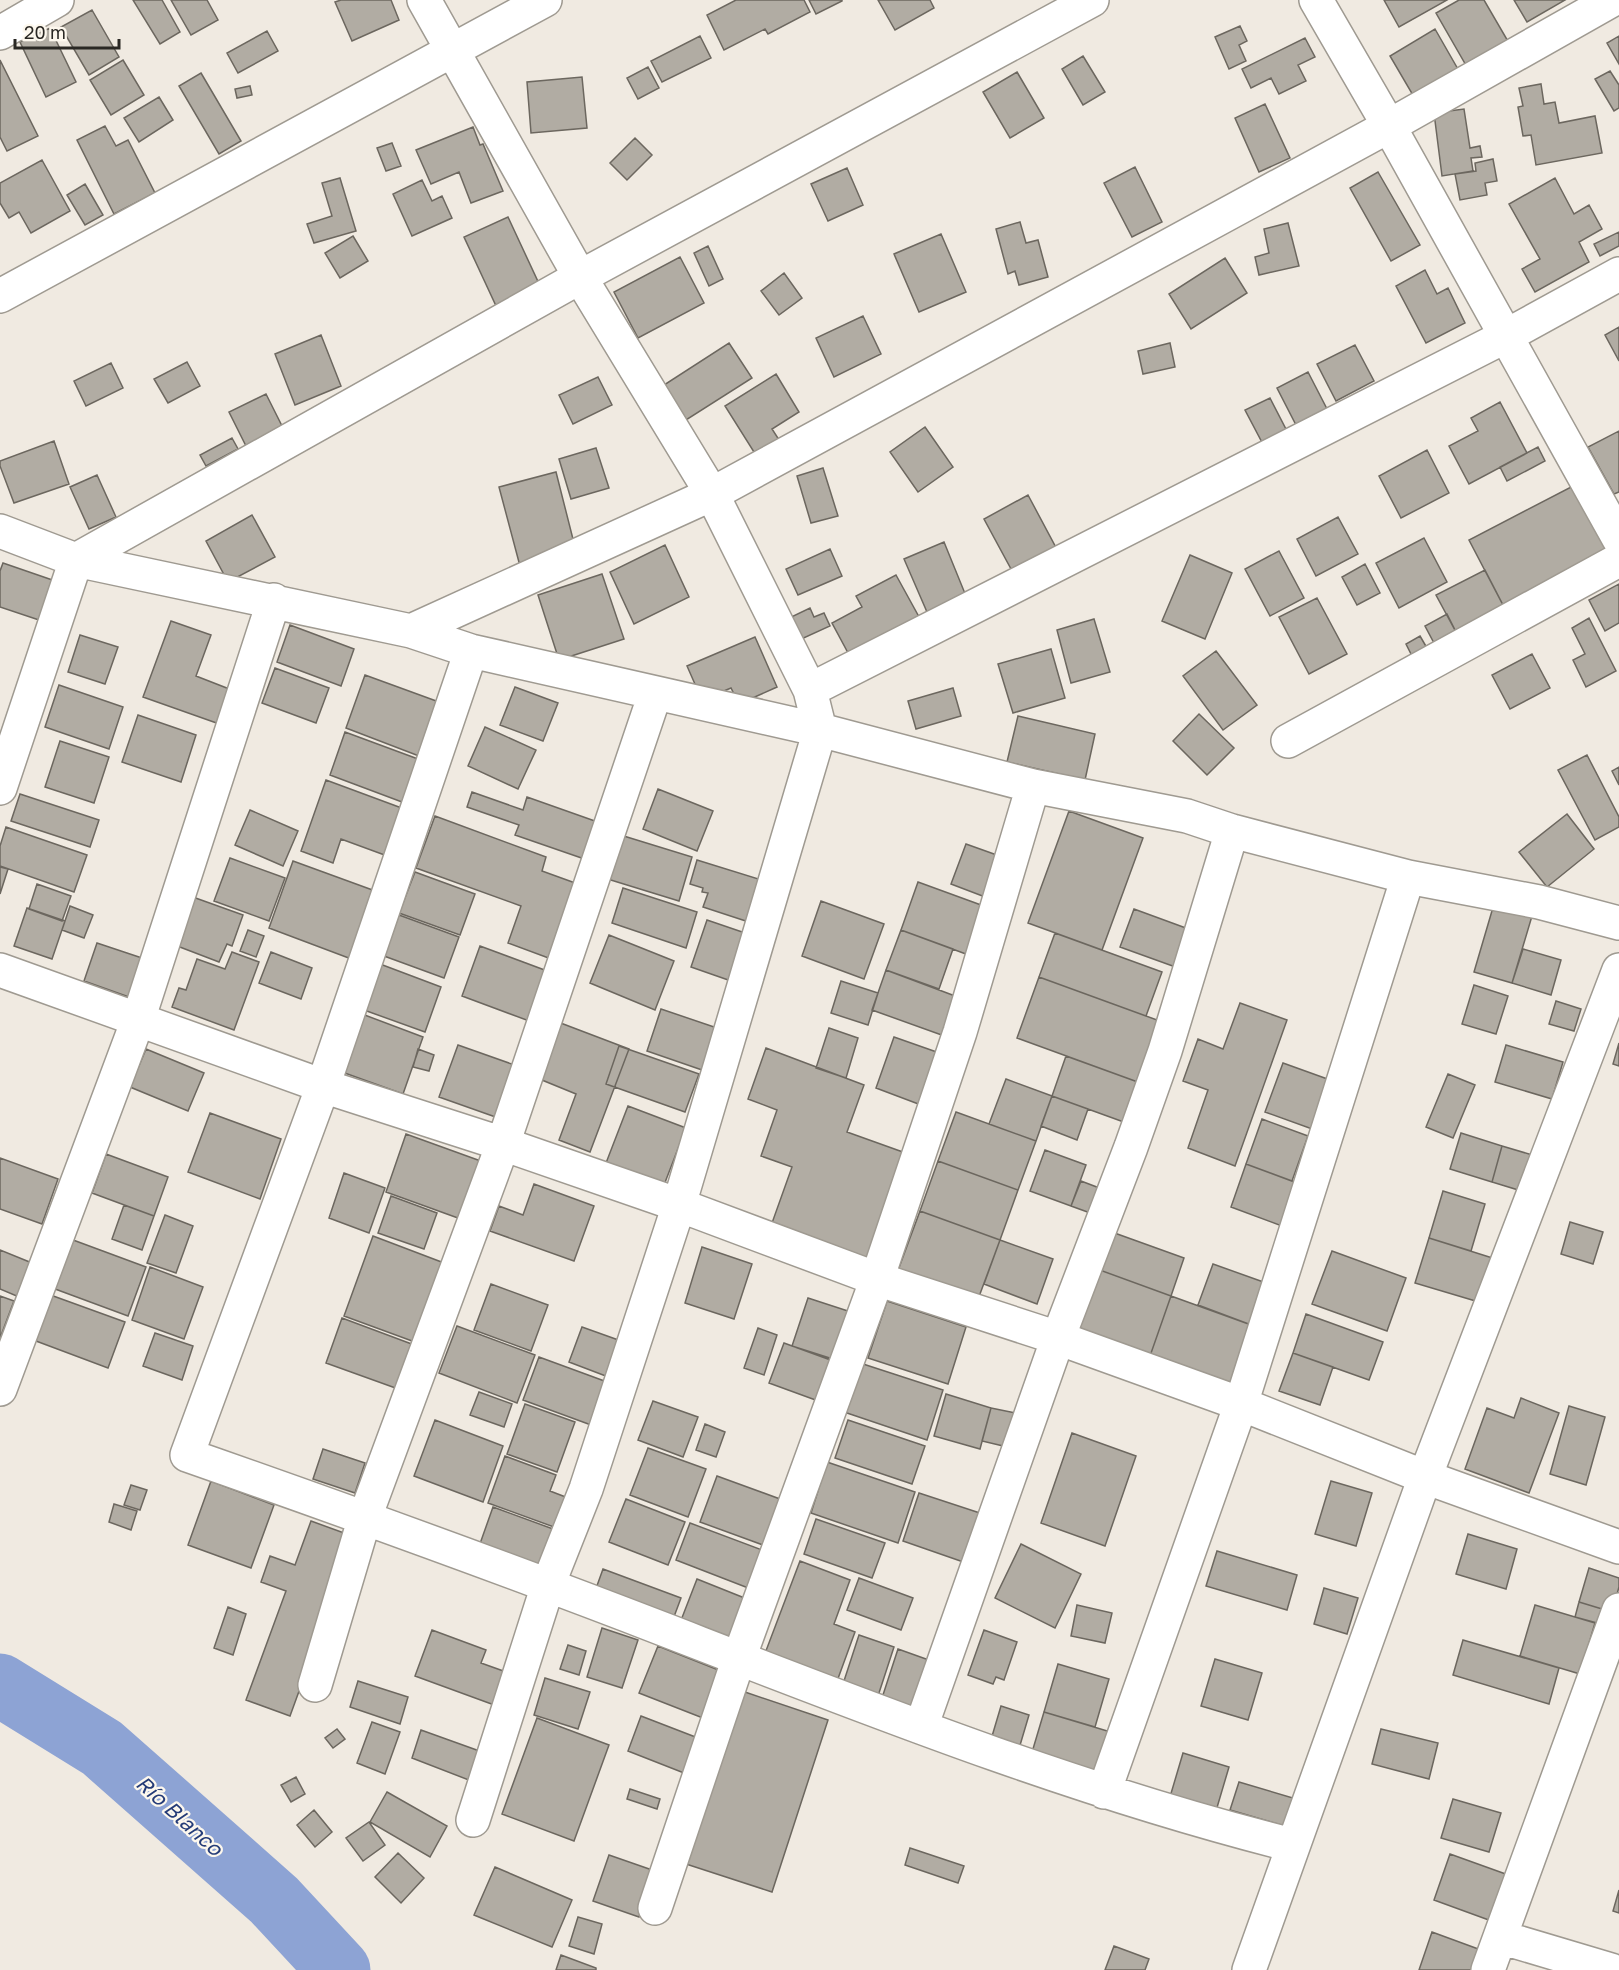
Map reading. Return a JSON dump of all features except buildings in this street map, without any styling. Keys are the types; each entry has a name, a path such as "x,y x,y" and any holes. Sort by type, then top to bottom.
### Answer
{"street":[{"path":"0,33 57,0"},
{"path":"424,0 580,277 712,494 810,690 820,730 678,1205 586,1488 548,1585 473,1820"},
{"path":"0,296 545,0"},
{"path":"0,788 76,560 580,277 1092,0"},
{"path":"1316,0 1389,126 1619,539"},
{"path":"411,631 712,494 1389,126 1612,0"},
{"path":"810,690 1506,336 1619,274"},
{"path":"0,531 76,560 274,600 411,631 471,651 820,730 1033,786 1187,816 1232,831 1408,877 1539,902 1619,923"},
{"path":"1288,741 1619,560"},
{"path":"0,1389 138,1020 274,600"},
{"path":"471,651 323,1086 187,1455 365,1517 921,1727 1104,1792 1292,1845"},
{"path":"315,1685 365,1517 503,1144 655,694"},
{"path":"655,1908 738,1658 877,1278 960,1032 1033,786"},
{"path":"921,1727 1058,1338 1165,1051 1232,831"},
{"path":"1104,1792 1241,1404 1408,877"},
{"path":"0,970 323,1086 503,1144 877,1278 1058,1338 1241,1404 1425,1477 1619,1547"},
{"path":"1249,1970 1425,1477 1619,970"},
{"path":"1488,1970 1619,1610"},
{"path":"1500,1937 1611,1970"}],"waterway":[{"name":"Río Blanco","path":"0,1685 102,1748 274,1900 339,1970"}]}
